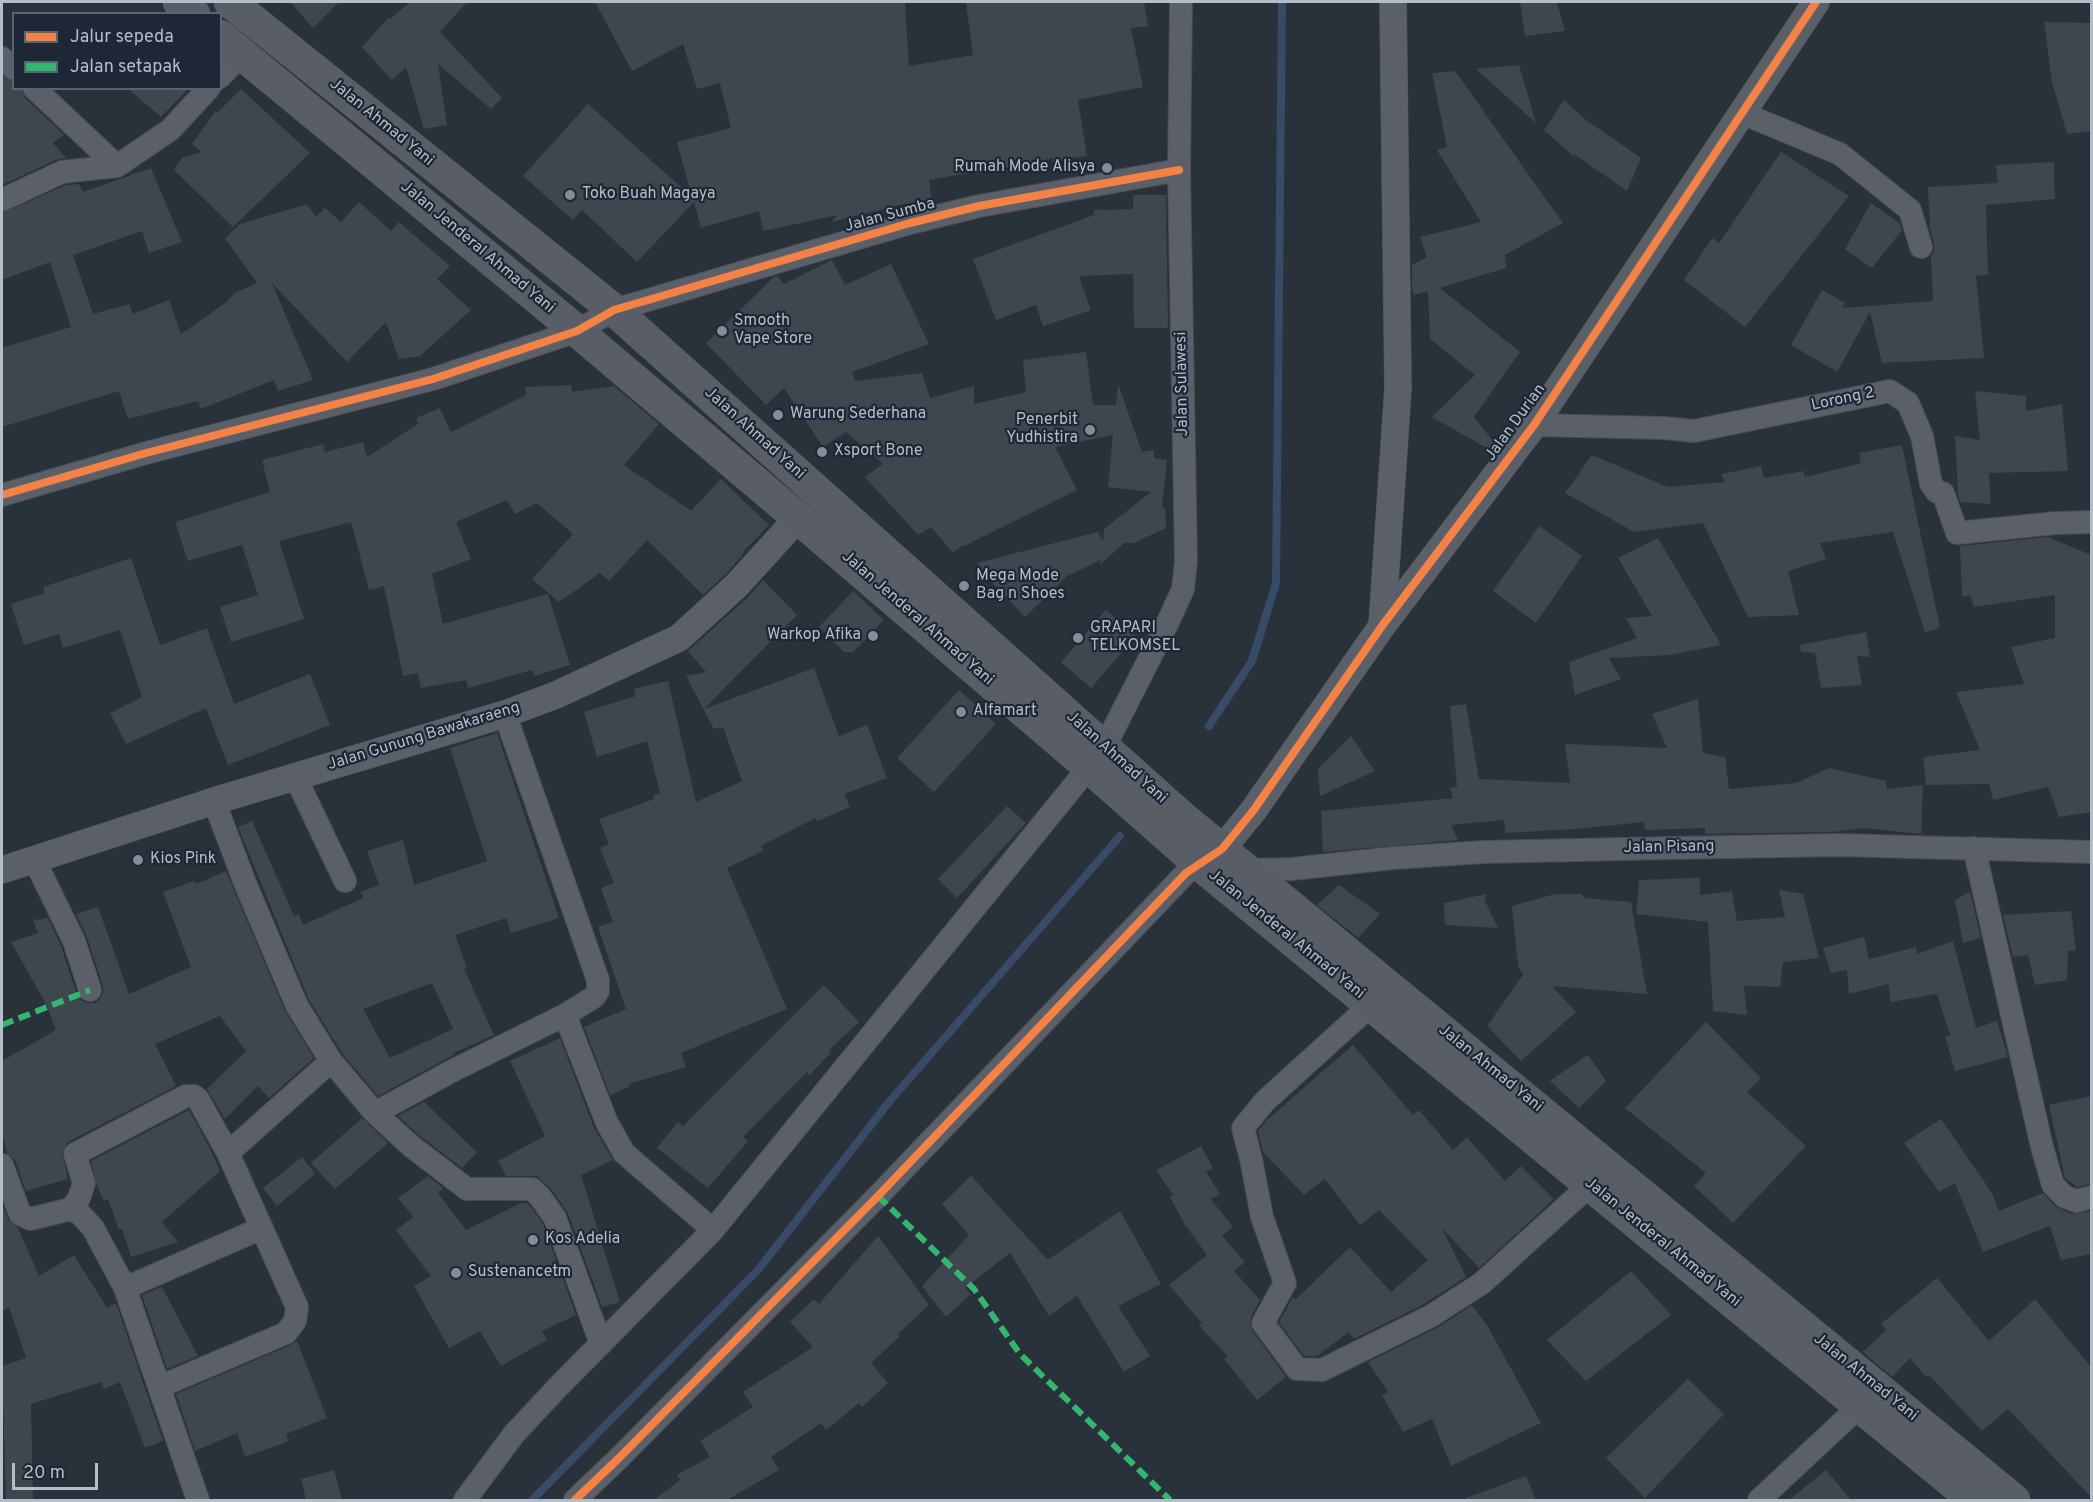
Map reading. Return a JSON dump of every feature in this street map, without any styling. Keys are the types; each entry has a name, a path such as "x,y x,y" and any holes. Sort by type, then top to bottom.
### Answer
{"main road":[{"path":"179,2 192,12"},
{"name":"Jalan Ahmad Yani","path":"231,2 614,310 1074,719 1108,767 1175,828 1210,856 1248,870 2014,1500"},
{"name":"Jalan Jenderal Ahmad Yani","path":"232,45 798,518 1108,767"},
{"name":"Jalan Jenderal Ahmad Yani","path":"1210,856 1371,1005 1974,1500"}],"street":[{"name":"Jalan Sulawesi","path":"465,1500 514,1434 713,1230 1108,767 1183,589 1186,561 1179,170 1181,2"},
{"path":"1382,626 1398,388 1393,2"},
{"name":"Jalan Durian","path":"1210,856 1253,811 1382,626 1534,425 1816,2"},
{"path":"222,72 232,45"},
{"path":"36,90 117,166"},
{"path":"2,200 62,172 117,166 170,130 207,90"},
{"path":"1742,113 1840,154 1910,210 1921,247"},
{"name":"Jalan Sumba","path":"2,495 146,453 433,379 577,331 614,310 910,223 979,207 1179,170"},
{"name":"Lorong 2","path":"1534,425 1664,428 1694,431 1890,392 1908,403 1922,436 1931,484 1937,492 1943,493 1957,533 2056,523 2091,522"},
{"name":"Jalan Gunung Bawakaraeng","path":"2,870 214,801 505,714 556,695 680,638 736,586 798,518"},
{"path":"375,1113 454,1070 565,1015 594,997 598,991 598,980 505,714"},
{"path":"295,776 345,881"},
{"path":"214,801 245,883 297,1006 331,1061 375,1113 411,1146 467,1189 532,1189 541,1198 555,1218 601,1344"},
{"name":"Jalan Pisang","path":"1248,870 1292,869 1394,858 1484,852 1840,845 2091,852"},
{"path":"1974,848 2042,1147 2053,1185 2065,1197 2076,1201 2091,1197"},
{"path":"575,1500 627,1451 878,1196 1186,873 1210,856"},
{"path":"34,859 74,940 90,990"},
{"path":"1371,1005 1265,1101 1243,1128 1262,1217 1285,1283 1263,1323 1297,1369 1322,1370 1431,1316 1482,1283 1590,1185"},
{"path":"565,1015 607,1123 624,1153 713,1230"},
{"path":"228,1154 331,1061"},
{"path":"2,1165 18,1210 26,1219 30,1220 71,1209 79,1198 84,1183 75,1154 186,1096 194,1096 198,1099 228,1154 297,1307 295,1321 286,1333 159,1387"},
{"path":"71,1209 80,1214 93,1228 125,1288 198,1500"},
{"path":"125,1288 262,1228"},
{"path":"1759,1500 1860,1406"}],"building":[{"path":"290,2 339,2 313,28"},
{"path":"410,2 467,2 440,32 502,98 491,109 438,64 447,125 424,129 406,67 392,80 362,47 388,18 390,19"},
{"path":"595,2 905,2 909,66 973,55 966,2 1144,2 1148,26 1131,28 1143,87 1078,100 1087,156 1053,161 1053,158 976,174 976,172 929,180 932,200 904,204 831,222 838,215 763,231 759,211 701,228 694,202 637,262 582,210 573,220 523,176 588,104 692,197 677,142 731,128 720,83 697,89 683,44 632,71"},
{"path":"1520,2 1557,2 1565,31 1525,36"},
{"path":"2044,22 2091,23 2091,131 2067,134 2052,82"},
{"path":"1519,65 1536,123 1476,69"},
{"path":"1455,71 1563,223 1505,255 1506,268 1440,288 1520,352 1474,417 1498,447 1494,452 1432,417 1475,375 1430,339 1428,291 1414,295 1412,289 1412,265 1427,257 1420,237 1481,222 1437,150 1447,147 1432,73"},
{"path":"2,76 12,81 12,90 22,90 25,98 64,135 53,143 66,158 56,160 2,185"},
{"path":"241,89 310,153 233,227 174,170 182,158 202,152 192,144 215,111 217,113"},
{"path":"129,90 187,90 161,117"},
{"path":"1564,100 1586,120 1641,158 1627,191 1574,154 1573,156 1544,130"},
{"path":"1781,152 1849,196 1745,327 1684,280 1712,238 1719,243"},
{"path":"2054,162 2055,199 1986,205 1988,275 1976,276 1984,358 1882,363 1870,312 1837,372 1791,345 1822,290 1845,303 1842,308 1933,301 1931,256 1934,244 1930,229 1928,187 1998,183 1996,165"},
{"path":"151,168 182,242 149,253 142,231 73,255 93,314 129,304 133,314 169,300 181,334 228,301 235,293 257,283 225,238 240,224 307,204 316,217 325,208 341,222 359,202 391,231 399,222 450,266 437,279 471,310 420,356 399,359 386,322 347,362 272,283 313,380 278,391 274,380 201,409 198,401 128,419 119,391 2,427 2,348 71,327 50,262 2,280 2,213 66,185 79,184 83,192"},
{"path":"1133,195 1166,195 1168,328 1134,328 1133,274 1079,276 1091,310 1043,326 1036,305 996,320 973,259 1094,215 1094,210 1133,209"},
{"path":"1871,203 1900,224 1902,230 1872,268 1845,249"},
{"path":"832,260 845,285 891,264 929,344 852,372 855,381 922,373 930,398 974,386 974,404 1026,392 1023,360 1086,352 1093,405 1116,405 1118,384 1142,452 1154,450 1154,458 1167,460 1162,508 1165,508 1166,528 1134,543 1124,543 1100,565 1101,560 1067,576 1025,617 977,563 1098,532 1103,541 1104,529 1151,492 1108,487 1113,435 1055,447 1077,490 964,546 964,544 953,553 931,527 918,535 865,477 883,464 846,432 823,447 784,388 766,405 706,343 774,277 777,276 784,284"},
{"path":"571,385 572,392 614,386 659,424 624,465 691,511 721,479 769,525 725,575 703,595 647,540 609,581 600,573 559,602 532,579 573,534 537,503 515,514 507,500 456,522 471,559 432,574 443,624 548,594 570,665 534,676 532,670 468,688 466,680 421,688 418,673 403,676 384,586 369,590 351,522 279,541 304,619 231,642 220,607 258,595 242,545 188,561 175,522 270,492 262,460 323,444 325,452 363,442 367,457 418,424 416,418 440,408 451,432 526,395 525,387"},
{"path":"1975,391 2026,396 2026,411 2062,404 2068,471 1989,473 1991,504 1960,502 1955,436 1980,440"},
{"path":"1902,445 1940,628 1925,632 1893,532 1820,543 1826,559 1788,571 1799,615 1748,617 1703,523 1634,532 1565,493 1592,455 1668,487 1725,482 1721,474 1761,466 1764,478 1804,471 1805,477 1861,463 1859,453"},
{"path":"1539,526 1582,556 1536,623 1493,591"},
{"path":"2048,537 2091,555 2091,812 2059,817 2048,787 1993,800 1989,784 1926,785 1923,757 1980,750 1956,692 2024,684 2011,647 2055,638 2055,595 1974,607 1970,595 1962,597 1960,546"},
{"path":"1658,538 1721,645 1669,655 1609,658 1621,679 1575,695 1569,662 1637,638 1626,618 1652,616 1618,558"},
{"path":"131,558 160,645 207,628 234,704 310,674 330,725 228,765 206,708 126,744 110,713 142,697 120,630 63,648 59,634 24,645 11,604 45,593 43,587"},
{"path":"763,580 797,615 704,709 814,668 839,736 867,725 887,778 844,794 850,807 817,821 815,818 761,846 763,851 727,868 787,1009 681,1053 686,1067 629,1084 631,1086 610,1095 584,1027 626,1009 598,927 613,922 601,888 614,883 600,848 609,844 599,819 654,799 653,795 660,793 647,741 597,757 584,712 636,696 634,689 668,681 696,802 742,781 723,727 714,729 686,676 706,672 688,651 747,598"},
{"path":"853,591 884,620 853,652 844,652 819,627"},
{"path":"1106,610 1136,636 1091,688 1061,662"},
{"path":"1866,632 1870,657 1857,656 1862,685 1821,688 1815,653 1801,652 1800,645"},
{"path":"959,690 996,724 934,792 897,758"},
{"path":"1698,699 1703,753 1725,757 1729,789 1796,783 1829,768 1886,781 1887,789 1923,785 1921,834 1864,828 1832,832 1705,834 1705,828 1645,830 1644,822 1505,833 1504,820 1451,825 1458,840 1323,852 1321,811 1453,798 1450,788 1457,787 1450,706 1466,704 1479,779 1570,783 1565,744 1667,748 1652,714"},
{"path":"497,733 559,918 511,933 506,918 455,935 467,968 464,969 494,1035 454,1053 378,1096 342,1053 309,1000 238,827 252,821 294,916 299,914 303,925 363,898 361,892 379,885 367,851 403,840 414,885 487,861 450,748","holes":["432,983 453,1029 390,1058 363,1009"]},
{"path":"1351,736 1375,771 1320,796 1318,769"},
{"path":"1007,806 1026,823 957,898 938,879"},
{"path":"226,871 285,1011 314,1058 269,1098 258,1086 225,1119 207,1089 246,1051 220,1016 155,1044 176,1086 68,1142 62,1152 68,1179 26,1191 15,1160 7,1153 2,1133 2,1061 56,1030 47,1006 11,942 38,933 33,920 48,918 61,946 77,995 87,1003 95,1003 103,993 103,986 87,937 76,914 98,907 129,994 191,967 163,892 194,881 196,884"},
{"path":"1700,878 1700,895 1732,891 1737,921 1785,917 1779,890 1803,894 1819,958 1783,962 1780,987 1744,986 1747,1015 1713,1011 1708,922 1636,914 1639,880"},
{"path":"1339,885 1380,914 1358,938 1317,905"},
{"path":"1970,892 1981,938 1963,943 1955,900"},
{"path":"1486,894 1485,901 1498,928 1445,925 1444,903"},
{"path":"1555,894 1582,894 1584,898 1631,902 1647,994 1552,986 1576,1012 1521,1061 1487,1026 1523,975 1518,966 1512,906"},
{"path":"2071,911 2076,950 2068,951 2067,980 2035,985 2028,955 2013,957 2003,915"},
{"path":"1864,937 1869,959 1916,947 1917,954 1953,941 1976,1028 1997,1021 2008,1057 1955,1071 1945,1036 1950,1035 1937,994 1891,1002 1888,984 1849,994 1847,970 1831,973 1823,948"},
{"path":"824,985 859,1022 829,1050 831,1052 810,1075 807,1072 743,1137 748,1141 708,1188 657,1148 678,1122 683,1126"},
{"path":"1706,1022 1761,1078 1747,1092 1806,1146 1733,1223 1694,1186 1706,1173 1625,1108"},
{"path":"560,1038 594,1128 613,1160 581,1175 620,1302 602,1307 568,1213 552,1190 537,1176 506,1176 498,1161 545,1136 510,1061"},
{"path":"1353,1045 1413,1115 1419,1110 1453,1150 1467,1137 1505,1181 1521,1166 1554,1199 1479,1268 1442,1228 1466,1277 1424,1304 1354,1339 1349,1332 1317,1356 1304,1356 1279,1322 1293,1297 1295,1300 1350,1247 1391,1292 1428,1260 1379,1210 1360,1225 1325,1179 1304,1195 1263,1152 1258,1131 1267,1120"},
{"path":"1588,1055 1606,1081 1579,1108 1550,1081"},
{"path":"2091,1096 2091,1184 2077,1187 2065,1178 2049,1105"},
{"path":"424,1102 477,1152 462,1168 398,1116"},
{"path":"189,1110 220,1171 162,1222 178,1242 131,1257 122,1229 119,1230 108,1199 104,1201 97,1185 91,1161"},
{"path":"362,1118 388,1143 335,1189 311,1163"},
{"path":"1941,1119 1992,1193 1999,1211 2043,1193 2056,1207 2071,1214 2091,1211 2091,1254 2061,1260 2050,1226 1983,1252 1955,1183 1939,1192 1904,1143"},
{"path":"1201,1146 1213,1168 1206,1172 1220,1194 1211,1199 1233,1227 1222,1236 1245,1262 1234,1271 1260,1300 1251,1317 1252,1330 1286,1377 1257,1400 1224,1359 1228,1356 1199,1326 1202,1323 1169,1285 1207,1255 1185,1225 1170,1197 1173,1195 1156,1170"},
{"path":"302,1157 315,1174 277,1206 263,1188"},
{"path":"428,1176 443,1188 438,1193 466,1230 521,1203 526,1203 531,1207 543,1224 576,1315 542,1331 547,1340 501,1366 480,1331 449,1348 414,1286 431,1276 396,1230 413,1217 398,1198"},
{"path":"971,1176 1047,1259 1120,1211 1161,1284 1118,1306 1150,1356 1124,1372 1077,1296 1049,1316 1010,1253 965,1288 971,1294 946,1317 922,1286 969,1235 942,1204"},
{"path":"2,1203 8,1219 18,1228 39,1276 74,1255 107,1308 116,1303 163,1441 145,1448 120,1382 104,1389 101,1382 31,1404 33,1500 6,1500 2,1366 26,1358 9,1307 2,1311"},
{"path":"878,1236 929,1305 871,1363 888,1383 862,1407 859,1403 826,1430 821,1423 771,1457 779,1470 727,1500 654,1500 680,1480 677,1475 710,1457 700,1441 753,1407 743,1392 813,1347 790,1322 814,1299 819,1304"},
{"path":"1631,1271 1671,1315 1586,1381 1547,1340"},
{"path":"1937,1278 1989,1341 2035,1299 2091,1367 2091,1497 2008,1409 1982,1431 1929,1375 1926,1377 1910,1358 1892,1377 1863,1352 1886,1330 1881,1324"},
{"path":"162,1287 198,1356 167,1369 142,1295"},
{"path":"1472,1305 1488,1327 1541,1423 1451,1466 1432,1419 1403,1432 1382,1395 1388,1392 1368,1362 1437,1328"},
{"path":"297,1341 327,1418 286,1434 289,1441 245,1457 237,1433 195,1451 176,1394"},
{"path":"1688,1379 1724,1414 1645,1498 1606,1458"},
{"path":"334,1470 342,1500 306,1500 301,1479"},
{"path":"1826,1470 1851,1500 1789,1500"},
{"path":"1526,1476 1536,1500 1466,1500 1466,1498"}],"waterway":[{"path":"1209,726 1252,661 1276,583 1282,2"},
{"path":"532,1500 758,1270 889,1102 1120,836"}],"marked path":[{"path":"2,1025 90,990"},
{"path":"878,1196 974,1289 1020,1354 1170,1500"}],"cycle path":[{"path":"575,1500 878,1196 1186,873 1222,849 1253,811 1382,626 1534,425 1816,2"},
{"path":"2,495 146,453 433,379 577,331 614,310 910,223 979,206 1179,170"}],"place":[{"name":"Rumah Mode Alisya","path":"1107,168"},
{"name":"Toko Buah Magaya","path":"570,195"},
{"name":"Smooth Vape Store","path":"722,331"},
{"name":"Warung Sederhana","path":"778,415"},
{"name":"Penerbit Yudhistira","path":"1090,430"},
{"name":"Xsport Bone","path":"822,452"},
{"name":"Mega Mode Bag n Shoes","path":"964,586"},
{"name":"Warkop Afika","path":"873,636"},
{"name":"GRAPARI TELKOMSEL","path":"1078,638"},
{"name":"Alfamart","path":"961,712"},
{"name":"Kios Pink","path":"138,860"},
{"name":"Kos Adelia","path":"533,1240"},
{"name":"Sustenancetm","path":"456,1273"}]}
